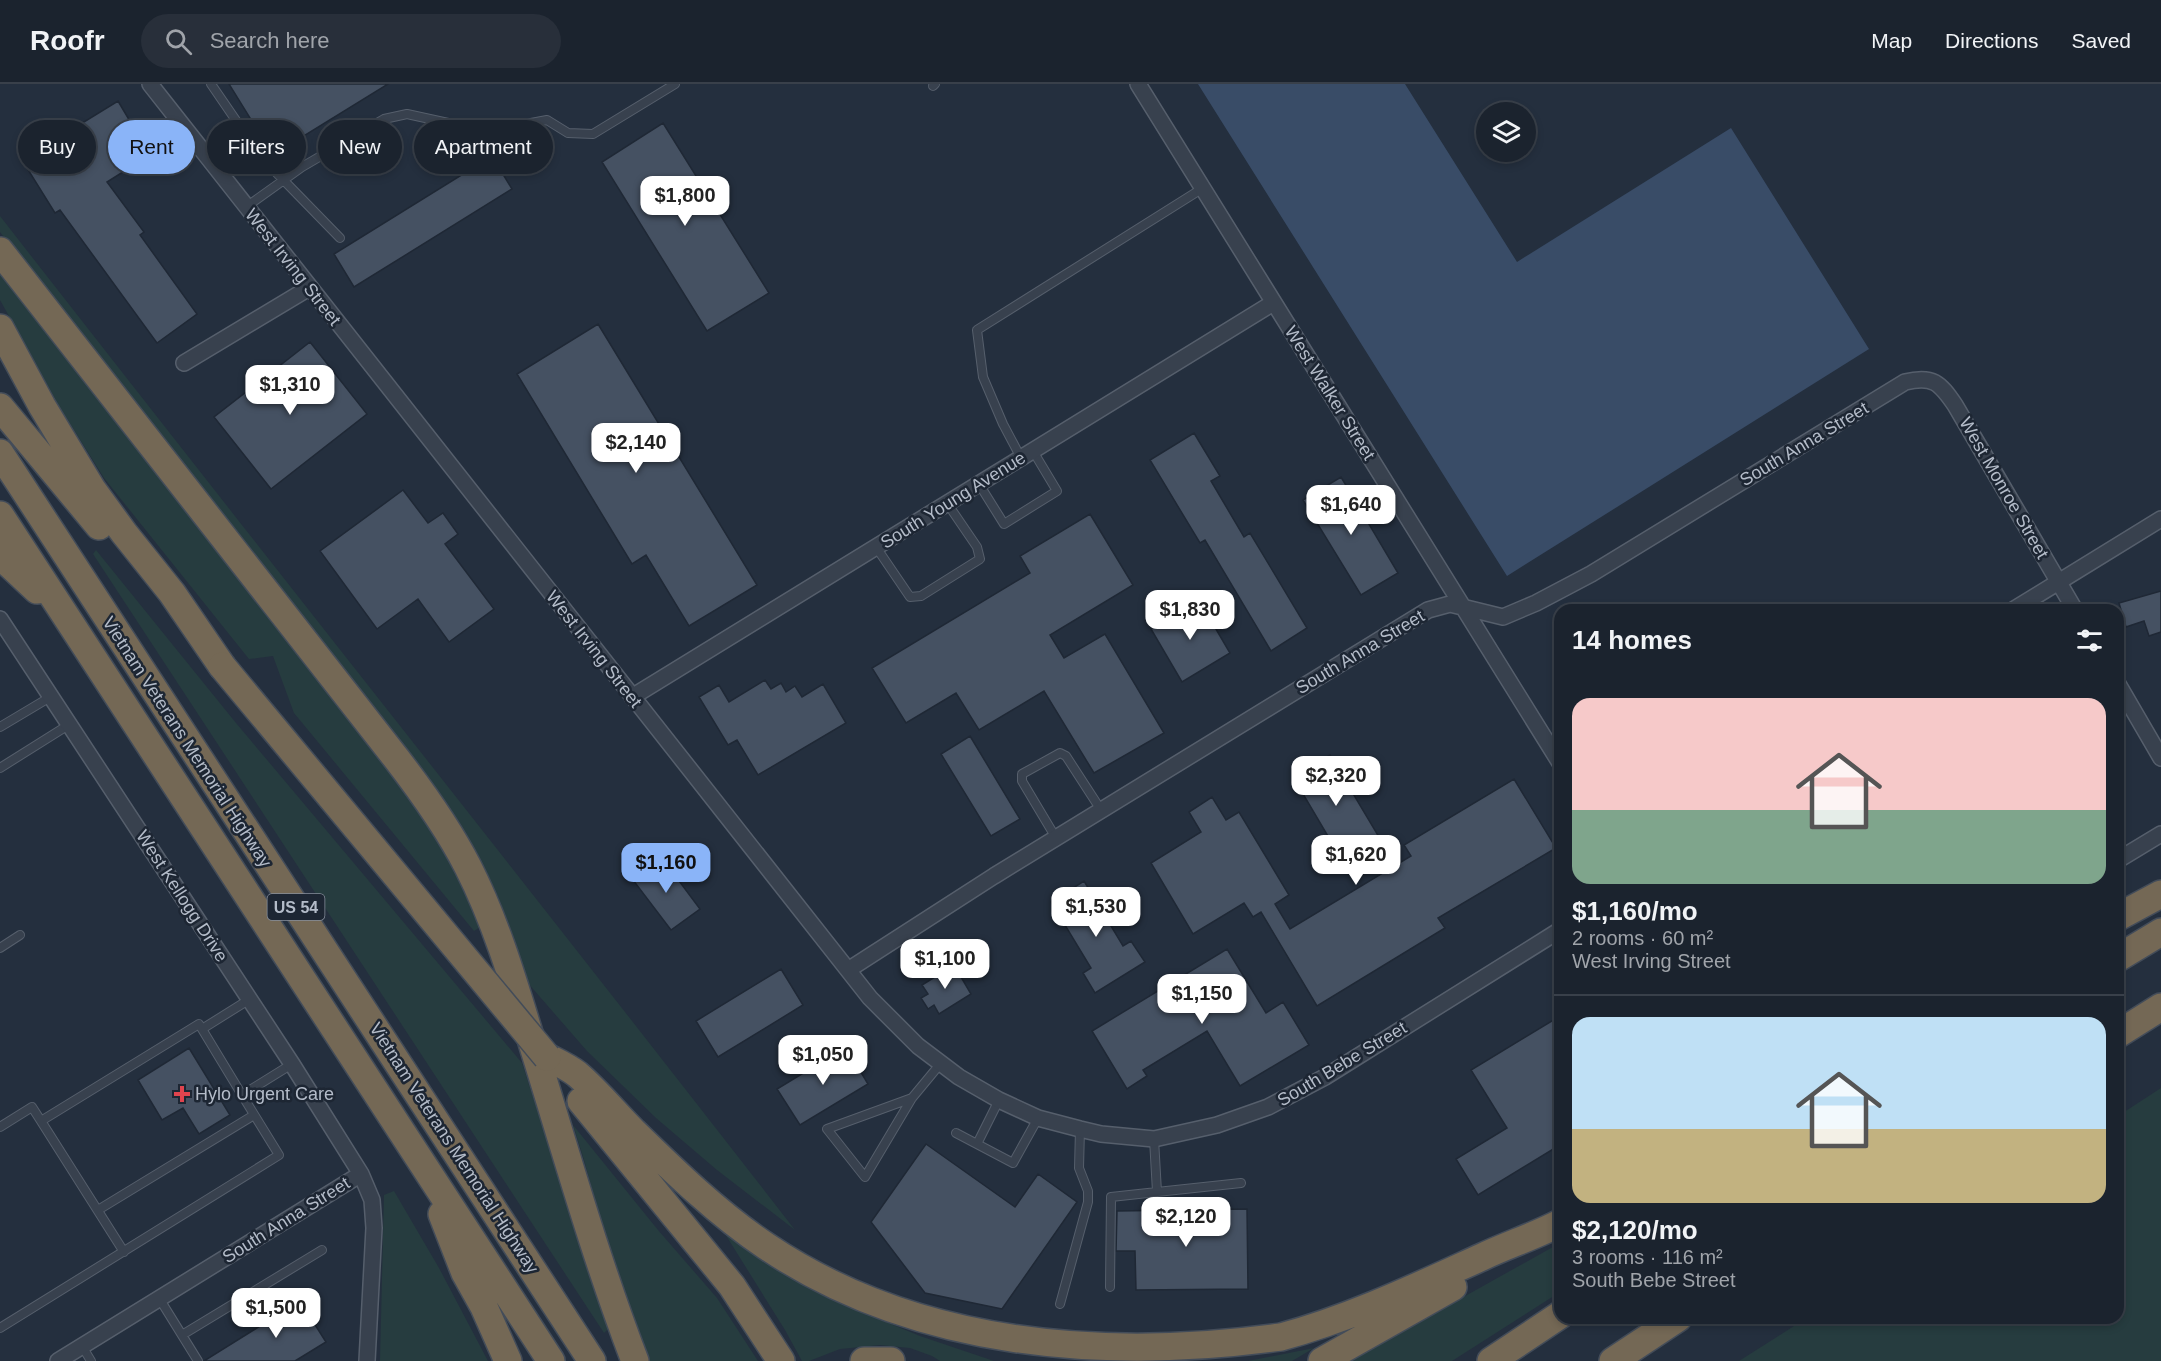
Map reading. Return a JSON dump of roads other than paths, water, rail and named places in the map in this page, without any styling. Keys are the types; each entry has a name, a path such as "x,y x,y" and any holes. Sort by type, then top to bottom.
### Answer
{"highway":[{"path":"0,251 396,758 436,812 452,839 482,897 508,965 606,1283 635,1361"},
{"path":"0,328 42,406 92,489 172,593 190,627"},
{"path":"0,407 190,627 547,1057 732,1286 781,1361"},
{"name":"Vietnam Veterans Memorial Highway","path":"0,453 592,1361"},
{"name":"Vietnam Veterans Memorial Highway","path":"0,515 551,1361"},
{"path":"0,552 9,564 64,614"},
{"path":"2124,914 2161,894"},
{"path":"2124,954 2161,932"},
{"path":"2124,1030 2161,1007"},
{"path":"547,1057 576,1073 666,1162 733,1221 794,1264 840,1290 895,1315 954,1335 1014,1349 1082,1357 1145,1358 1191,1355 1251,1345 1310,1329 1360,1311 1550,1228"},
{"path":"422,1162 465,1273 508,1361"},
{"path":"1322,1361 1503,1258 1550,1228"},
{"path":"1491,1361 1554,1319"},
{"path":"1613,1361 1669,1324"},
{"path":"864,1361 891,1361"}],"street":[{"name":"West Irving Street","path":"150,84 870,998 918,1047 959,1077 999,1101 1038,1118 1101,1134"},
{"name":"West Walker Street","path":"1138,84 1554,753"},
{"path":"184,363 309,288"},
{"name":"South Young Avenue","path":"632,697 1273,303"},
{"name":"South Anna Street","path":"848,970 1056,838 1428,609 1450,604 1503,617 1536,603 1591,574 1905,382 1921,378"},
{"name":"West Monroe Street","path":"1921,378 1936,383 1944,389 1955,405 2072,604"},
{"path":"2023,604 2161,519"},
{"name":"West Kellogg Drive","path":"0,619 250,999 361,1174 372,1200 374,1228 367,1361"},
{"path":"2124,694 2161,758"},
{"path":"2124,856 2161,834"},
{"name":"South Bebe Street","path":"1101,1134 1154,1139 1217,1125 1268,1107 1326,1077 1554,934"},
{"name":"South Anna Street","path":"58,1361 361,1174"}],"lane":[{"path":"211,84 261,157 340,238"},
{"path":"246,207 302,167 384,119 407,114 462,126 515,126 547,120 568,133 593,134 675,84"},
{"path":"979,483 1004,524 1057,491 1003,424 984,377 977,330 1203,188"},
{"path":"876,547 910,597 921,596 970,566 980,559 977,547 947,503"},
{"path":"0,727 52,696"},
{"path":"0,768 70,724"},
{"path":"1056,838 1022,782 1022,774 1060,753 1066,756 1101,810"},
{"path":"0,948 20,935"},
{"path":"202,1029 250,999"},
{"path":"0,1328 279,1155 199,1024 41,1121"},
{"path":"912,1098 827,1129 865,1177 912,1098 941,1063"},
{"path":"242,1095 292,1064"},
{"path":"977,1144 999,1101"},
{"path":"0,1127 32,1107 124,1252"},
{"path":"98,1210 254,1115"},
{"path":"956,1133 1012,1163 1038,1118"},
{"path":"1060,1304 1088,1202 1088,1191 1079,1168 1080,1129"},
{"path":"1154,1139 1157,1191"},
{"path":"1110,1287 1111,1197 1241,1183"},
{"path":"182,1335 322,1250"},
{"path":"159,1298 198,1361"},
{"path":"82,1346 91,1361"}],"water":[{"path":"1198,84 1405,84 1517,262 1731,128 1869,349 1507,576"}],"place":[{"name":"Hylo Urgent Care","path":"182,1094"}]}
